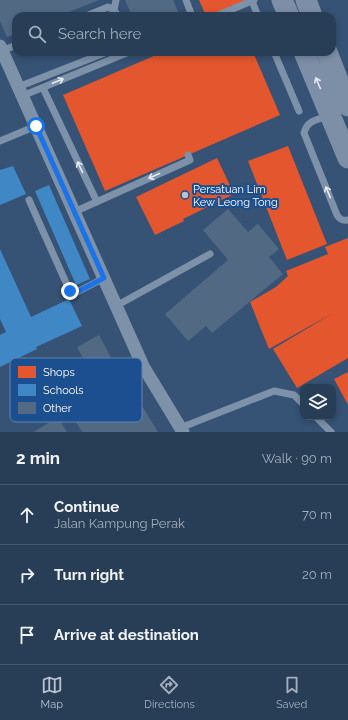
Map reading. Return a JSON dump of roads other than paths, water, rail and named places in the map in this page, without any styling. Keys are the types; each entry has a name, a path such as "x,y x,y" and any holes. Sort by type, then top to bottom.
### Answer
{"main road":[{"path":"282,0 286,12"},
{"path":"306,0 310,12"},
{"path":"306,56 339,110"},
{"path":"327,56 348,158"}],"street":[{"path":"1,48 139,358"},
{"path":"142,364 182,430"}],"lane":[{"path":"116,0 116,12"},
{"path":"186,0 190,12"},
{"path":"225,12 253,0 257,12"},
{"path":"96,12 108,7 115,12"},
{"path":"1,48 12,46"},
{"path":"20,92 98,56"},
{"path":"20,92 44,88 120,56"},
{"path":"276,56 299,111"},
{"path":"44,88 97,202"},
{"path":"339,110 309,123 304,133 339,219 348,220"},
{"path":"0,141 36,126"},
{"path":"74,212 189,158"},
{"path":"29,200 70,291 77,292 104,278"},
{"path":"116,306 210,254"},
{"path":"182,430 274,391 294,395 300,401"},
{"path":"319,420 331,432"}],"place":[{"name":"Persatuan Lim Kew Leong Tong","path":"185,195"}]}
